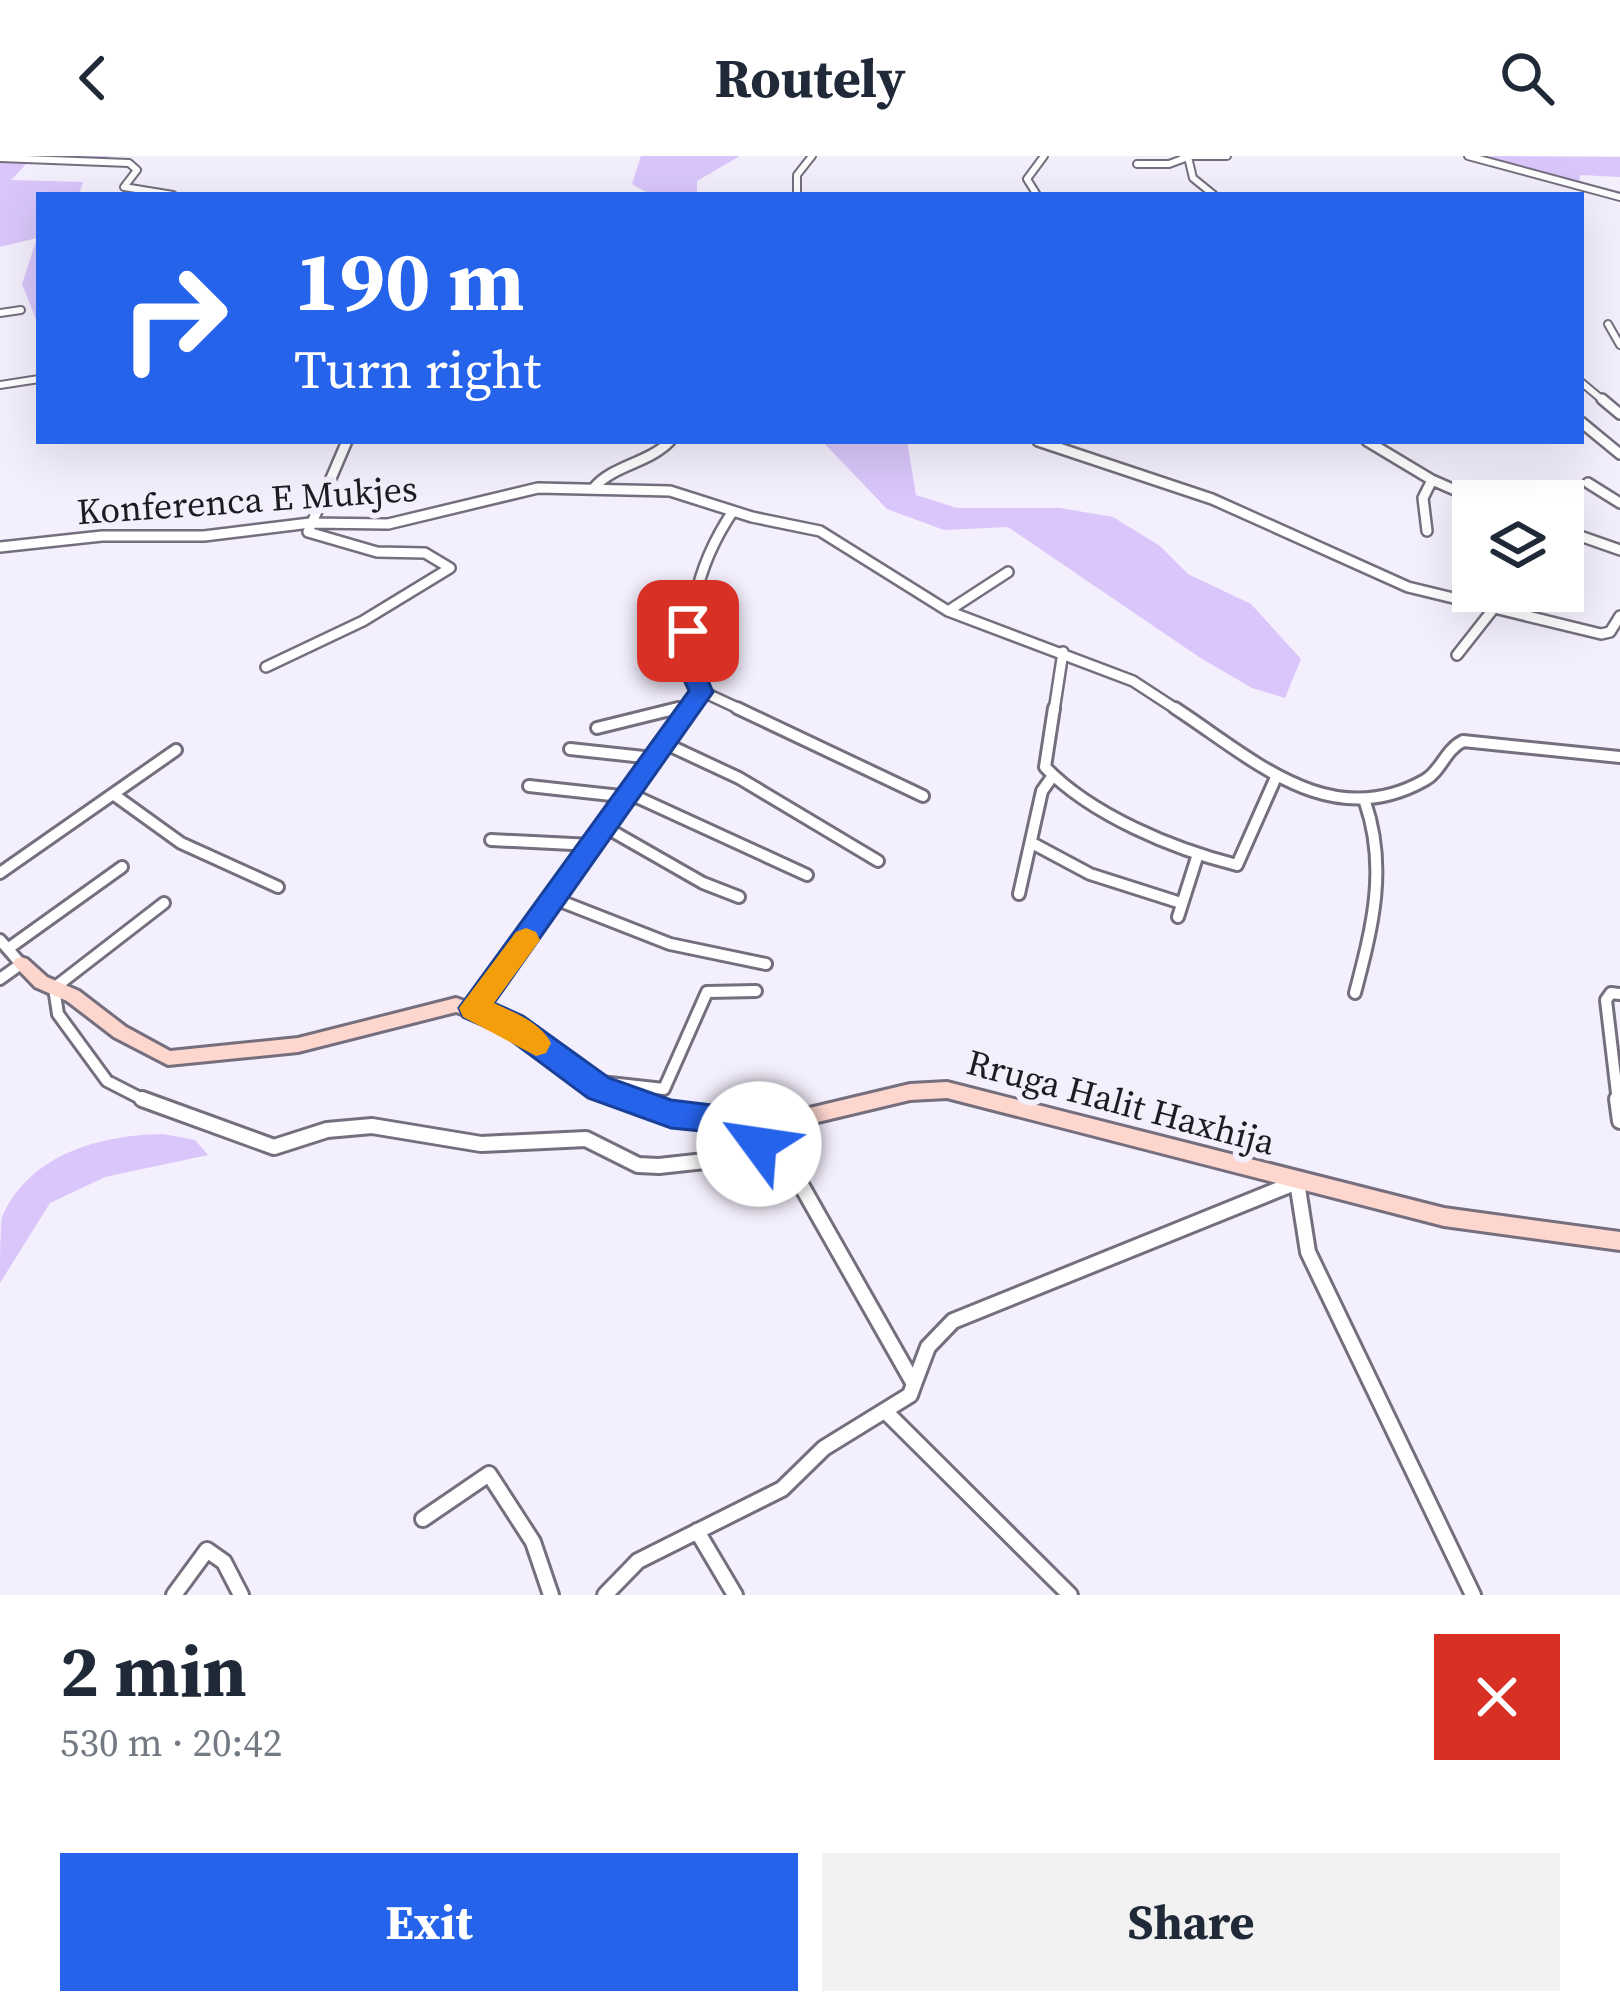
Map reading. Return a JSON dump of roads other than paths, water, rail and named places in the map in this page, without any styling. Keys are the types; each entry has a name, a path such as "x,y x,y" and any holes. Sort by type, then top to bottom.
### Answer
{"street":[{"path":"797,192 797,176 812,156"},
{"path":"1035,192 1027,179 1044,156"},
{"path":"1137,164 1169,164 1186,156 1228,156"},
{"path":"1186,156 1193,178 1210,192"},
{"path":"1468,156 1620,197"},
{"path":"0,158 129,164 137,170 124,187 155,192"},
{"path":"0,313 21,310"},
{"path":"1608,324 1620,345"},
{"path":"0,386 36,380"},
{"path":"1584,384 1620,414"},
{"path":"1584,424 1620,454"},
{"path":"266,667 363,620 450,568 425,553 377,552 308,532 345,444"},
{"path":"593,489 604,475 648,464 667,444"},
{"path":"1046,444 1212,499 1397,583 1452,597"},
{"path":"1372,444 1452,489"},
{"path":"1427,531 1423,502 1425,486 1432,480"},
{"path":"1588,483 1620,503"},
{"name":"Konferenca E Mukjes","path":"0,547 102,536 217,535 310,523 388,524 525,490 670,491 820,531 948,611 1133,681 1277,775 1329,798 1365,802"},
{"path":"734,511 723,526 687,637 688,662 701,692 923,796"},
{"path":"1584,537 1620,550"},
{"path":"948,611 1008,572"},
{"path":"1457,656 1491,612"},
{"path":"1513,612 1610,632 1620,640"},
{"path":"1610,632 1620,616"},
{"path":"1063,652 1046,762 1052,777 1087,801 1230,865 1241,862 1277,775"},
{"path":"122,867 4,944 21,964 54,988 168,1058 298,1045 406,1015 456,1005 474,1008 701,692"},
{"path":"597,728 691,705"},
{"path":"1355,993 1374,927 1380,846 1365,802 1431,777 1450,748 1463,741 1620,757"},
{"path":"664,743 739,778 878,861"},
{"path":"570,749 653,758"},
{"path":"0,873 176,750"},
{"path":"1019,893 1042,791 1052,777"},
{"path":"529,786 627,795 807,875"},
{"path":"113,794 181,843 278,887"},
{"path":"604,826 703,883 739,897"},
{"path":"491,840 592,845"},
{"path":"1032,843 1090,874 1181,903"},
{"path":"1178,917 1198,854"},
{"path":"555,899 670,944 766,964"},
{"path":"54,988 164,903"},
{"path":"0,979 21,964"},
{"path":"54,988 58,1013 107,1081 156,1106 274,1147 327,1130 371,1126 482,1144 586,1139 638,1165 732,1158 759,1144 779,1146 914,1384"},
{"path":"588,1082 664,1089 707,992 756,991"},
{"path":"1620,994 1611,993 1606,1000 1620,1121"},
{"name":"Rruga Halit Haxhija","path":"474,1008 513,1025 588,1082 656,1111 756,1122 801,1118 910,1092 947,1090 1444,1217 1620,1240"},
{"path":"756,1122 759,1144"},
{"path":"605,1595 638,1562 782,1489 824,1448 904,1402 928,1347 953,1321 1297,1182 1308,1252 1473,1595"},
{"path":"887,1413 1070,1595"},
{"path":"423,1519 489,1474 533,1542 550,1595"},
{"path":"697,1531 735,1595"},
{"path":"174,1595 207,1550 224,1562 241,1595"}]}
